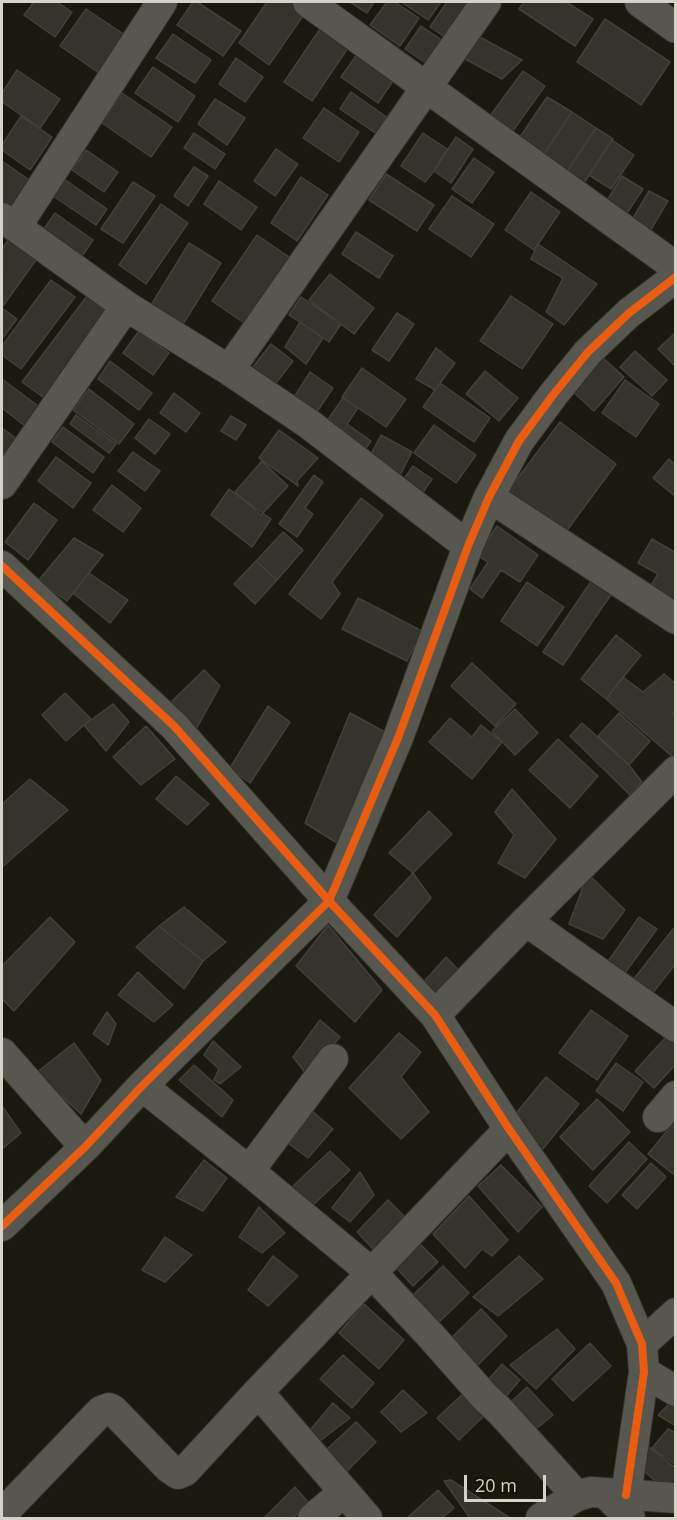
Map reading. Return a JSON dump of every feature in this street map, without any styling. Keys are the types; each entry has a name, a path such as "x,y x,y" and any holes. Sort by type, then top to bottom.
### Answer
{"street":[{"path":"162,2 9,222 126,306 229,370 309,424 468,546"},
{"path":"308,2 675,267"},
{"path":"229,370 486,2"},
{"path":"640,2 675,28"},
{"path":"2,1227 85,1147 142,1086 329,901 398,738 468,546 489,497 519,441 588,352 629,313 675,277"},
{"path":"2,484 126,306"},
{"path":"489,497 675,619"},
{"path":"2,566 174,726 329,901 435,1015 509,1129 616,1283 643,1358 675,1391"},
{"path":"435,1015 675,771"},
{"path":"526,921 675,1027"},
{"path":"2,1053 85,1147"},
{"path":"249,1171 333,1059"},
{"path":"142,1086 372,1273 484,1396 610,1501"},
{"path":"2,1514 101,1411 109,1408 169,1468 178,1474 185,1471 509,1129"},
{"path":"610,1501 643,1358 675,1313"},
{"path":"258,1392 367,1518"},
{"path":"313,1518 344,1492"},
{"path":"541,1518 610,1501 675,1498"}],"building":[{"path":"34,2 57,2 72,12 55,37 24,15"},
{"path":"193,2 197,2 241,31 223,56 177,25"},
{"path":"267,2 295,2 307,10 269,65 239,43"},
{"path":"350,2 374,2 367,13"},
{"path":"387,2 395,2 419,18 400,46 370,25"},
{"path":"401,2 441,2 428,20"},
{"path":"447,2 467,2 473,6 449,40 430,27"},
{"path":"524,2 566,2 593,19 575,46 519,9"},
{"path":"86,9 125,35 99,73 60,46"},
{"path":"605,19 670,62 641,105 577,62"},
{"path":"322,26 350,45 312,101 284,82"},
{"path":"421,26 446,43 430,66 405,49"},
{"path":"173,34 211,60 195,83 156,58"},
{"path":"478,36 522,60 502,79 465,59"},
{"path":"358,53 395,78 378,103 341,77"},
{"path":"236,58 263,77 245,102 219,84"},
{"path":"153,67 195,96 178,122 135,93"},
{"path":"17,70 60,99 40,128 2,102 2,93"},
{"path":"523,71 545,86 512,132 490,116"},
{"path":"351,92 388,118 377,134 340,109"},
{"path":"122,93 172,127 151,157 102,123"},
{"path":"547,97 572,112 542,157 518,140"},
{"path":"215,99 245,118 227,145 198,124"},
{"path":"324,108 359,132 339,162 303,138"},
{"path":"572,112 596,128 561,181 537,165"},
{"path":"21,116 52,137 30,170 2,150 2,145"},
{"path":"596,128 613,139 578,192 561,181"},
{"path":"194,133 225,154 215,169 184,148"},
{"path":"423,133 447,149 425,182 401,166"},
{"path":"456,137 473,149 451,183 434,171"},
{"path":"612,140 634,155 611,189 589,175"},
{"path":"276,149 298,164 275,196 254,181"},
{"path":"86,150 118,172 104,192 72,170"},
{"path":"474,158 494,172 472,203 452,189"},
{"path":"2,161 35,184 15,214 2,205"},
{"path":"194,167 208,176 188,206 174,196"},
{"path":"386,174 434,205 417,231 369,200"},
{"path":"622,176 643,189 623,219 603,207"},
{"path":"301,177 328,195 297,241 271,223"},
{"path":"64,179 107,209 96,225 53,196"},
{"path":"219,181 257,207 241,230 204,204"},
{"path":"133,182 155,196 123,243 101,229"},
{"path":"649,191 668,201 647,236 629,225"},
{"path":"531,192 560,212 534,250 505,230"},
{"path":"452,196 494,224 471,257 429,229"},
{"path":"161,204 188,223 146,284 119,265"},
{"path":"55,213 93,240 80,259 41,233"},
{"path":"356,232 393,256 379,278 342,254"},
{"path":"257,235 292,259 247,325 212,301"},
{"path":"9,239 36,260 3,306 2,249"},
{"path":"189,243 221,263 180,329 148,310"},
{"path":"538,244 597,284 564,325 546,312 563,278 531,259"},
{"path":"330,274 374,308 354,334 309,300"},
{"path":"51,280 75,297 21,369 2,355 2,346"},
{"path":"87,296 111,313 47,400 22,382"},
{"path":"511,296 553,324 522,369 480,341"},
{"path":"301,297 341,324 329,342 289,315"},
{"path":"2,308 17,319 2,339"},
{"path":"397,313 414,324 389,361 372,350"},
{"path":"300,322 323,338 306,364 285,347"},
{"path":"139,331 169,353 153,375 123,353"},
{"path":"676,332 676,367 658,349"},
{"path":"271,344 293,361 269,392 246,376"},
{"path":"436,348 455,363 435,390 416,379"},
{"path":"635,351 667,380 652,396 620,367"},
{"path":"602,357 624,377 594,411 571,390"},
{"path":"110,361 152,393 139,410 98,379"},
{"path":"362,368 406,399 386,427 342,397"},
{"path":"485,371 518,398 499,421 466,394"},
{"path":"310,372 333,388 310,422 288,407"},
{"path":"2,379 45,411 30,430 2,408"},
{"path":"625,380 659,404 636,437 602,413"},
{"path":"440,383 490,418 474,442 423,407"},
{"path":"89,389 134,424 119,444 73,410"},
{"path":"174,393 200,413 186,432 160,413"},
{"path":"343,398 358,408 347,424 371,441 359,458 320,431"},
{"path":"76,415 116,444 109,453 70,424"},
{"path":"231,416 246,425 236,440 221,431"},
{"path":"149,419 170,434 155,454 135,438"},
{"path":"560,422 616,464 565,533 508,491"},
{"path":"434,425 476,455 456,483 414,453"},
{"path":"63,427 104,457 93,473 52,442"},
{"path":"2,428 22,443 2,469"},
{"path":"279,430 318,458 297,481 298,486 259,458"},
{"path":"381,435 412,452 397,481 365,465"},
{"path":"133,452 160,471 145,491 118,471"},
{"path":"56,457 91,483 73,508 38,481"},
{"path":"669,459 676,465 676,497 653,478"},
{"path":"262,461 288,486 261,515 235,492"},
{"path":"413,466 432,479 416,503 397,489"},
{"path":"314,475 323,482 305,508 313,514 297,537 279,524"},
{"path":"112,485 141,508 123,532 93,510"},
{"path":"229,489 271,519 252,547 211,515"},
{"path":"361,498 383,515 332,582 340,594 321,619 289,594"},
{"path":"34,503 57,520 28,560 5,542"},
{"path":"497,526 538,555 520,582 501,570 482,598 470,589 488,562 477,555"},
{"path":"283,532 303,550 277,580 256,561"},
{"path":"74,538 103,555 67,601 38,581"},
{"path":"652,539 676,553 676,603 649,589 658,574 638,563"},
{"path":"256,561 277,580 255,604 234,584"},
{"path":"89,573 128,600 110,623 73,593"},
{"path":"592,580 612,593 563,665 543,652"},
{"path":"527,582 564,607 537,646 501,621"},
{"path":"358,598 422,631 407,661 342,629"},
{"path":"616,635 641,655 606,699 581,679"},
{"path":"472,663 516,704 495,726 451,686"},
{"path":"204,670 220,686 195,731 169,704"},
{"path":"664,674 676,684 676,709 672,715 676,718 675,759 606,699 623,677 643,692"},
{"path":"65,693 91,719 66,741 42,715"},
{"path":"113,704 129,722 106,751 84,725"},
{"path":"268,706 290,722 250,783 230,768"},
{"path":"515,709 538,733 515,755 492,731"},
{"path":"350,713 387,733 342,846 305,823"},
{"path":"619,713 650,741 629,765 598,736"},
{"path":"450,718 472,737 481,725 502,742 472,779 429,742"},
{"path":"582,723 629,765 642,782 630,795 570,736"},
{"path":"146,726 175,759 141,785 113,757"},
{"path":"558,739 598,776 570,808 529,770"},
{"path":"176,776 209,804 187,825 156,799"},
{"path":"30,779 68,810 2,867 2,804"},
{"path":"512,789 556,839 525,878 498,863 514,835 495,812"},
{"path":"429,811 452,834 413,873 389,853"},
{"path":"413,873 431,898 397,937 374,915"},
{"path":"588,874 625,910 603,939 569,924"},
{"path":"184,907 226,942 203,961 159,926"},
{"path":"50,917 75,942 14,1011 2,999 2,966"},
{"path":"639,917 657,929 622,977 605,966"},
{"path":"328,925 382,990 355,1022 296,966"},
{"path":"159,926 203,961 184,989 136,947"},
{"path":"673,929 676,930 676,963 652,994 633,980"},
{"path":"446,957 467,979 442,1007 422,984"},
{"path":"138,972 173,1005 154,1022 118,995"},
{"path":"591,1010 628,1036 597,1080 559,1053"},
{"path":"107,1012 116,1024 108,1045 93,1034"},
{"path":"320,1020 340,1037 307,1075 293,1057"},
{"path":"399,1033 421,1052 401,1077 429,1112 401,1139 349,1088"},
{"path":"666,1037 676,1043 676,1064 654,1088 635,1071"},
{"path":"213,1041 241,1067 220,1084 214,1080 219,1069 204,1055"},
{"path":"74,1043 101,1080 81,1114 36,1073"},
{"path":"616,1063 643,1082 623,1111 596,1091"},
{"path":"194,1065 233,1100 222,1117 179,1080"},
{"path":"546,1077 579,1104 542,1150 508,1123"},
{"path":"597,1099 630,1132 593,1170 560,1137"},
{"path":"2,1106 21,1133 2,1149"},
{"path":"312,1111 333,1129 308,1158 289,1144"},
{"path":"676,1120 676,1170 673,1174 648,1154"},
{"path":"629,1142 647,1159 607,1203 589,1186"},
{"path":"330,1151 350,1170 311,1207 290,1189"},
{"path":"204,1160 227,1178 203,1211 176,1197"},
{"path":"651,1163 666,1177 637,1209 622,1195"},
{"path":"501,1165 542,1207 518,1232 478,1186"},
{"path":"360,1172 374,1195 350,1222 332,1208"},
{"path":"469,1196 508,1240 492,1256 482,1249 465,1268 433,1234"},
{"path":"388,1200 404,1216 375,1251 357,1232"},
{"path":"259,1207 285,1233 262,1253 239,1237"},
{"path":"165,1237 192,1255 165,1282 142,1270"},
{"path":"414,1238 438,1262 413,1286 390,1261"},
{"path":"273,1256 298,1276 268,1306 248,1290"},
{"path":"519,1256 543,1279 498,1316 473,1297"},
{"path":"443,1266 469,1293 435,1326 409,1299"},
{"path":"364,1304 404,1340 379,1369 339,1333"},
{"path":"481,1309 507,1336 473,1370 446,1343"},
{"path":"557,1329 575,1349 536,1389 510,1365"},
{"path":"590,1343 611,1366 573,1401 552,1379"},
{"path":"343,1355 374,1383 352,1408 320,1379"},
{"path":"502,1364 520,1380 501,1402 483,1386"},
{"path":"527,1387 553,1415 536,1429 511,1402"},
{"path":"403,1390 427,1413 401,1432 381,1412"},
{"path":"466,1391 488,1412 459,1440 437,1418"},
{"path":"676,1397 676,1426 658,1415"},
{"path":"333,1403 350,1418 316,1444 305,1436"},
{"path":"356,1422 376,1442 346,1472 325,1451"},
{"path":"668,1429 676,1433 676,1465 652,1448"},
{"path":"645,1444 676,1468 676,1493 673,1496 632,1461"},
{"path":"451,1480 510,1518 470,1518 444,1481"},
{"path":"295,1487 309,1503 293,1518 266,1518 265,1517"},
{"path":"438,1490 454,1508 442,1518 407,1518"}],"cycle path":[{"path":"2,1226 85,1147 142,1086 329,901 398,738 468,546 489,497 519,441 588,352 629,313 676,277"},
{"path":"2,566 174,726 329,901 435,1015 509,1129 616,1283 642,1344 644,1372 626,1495"}]}
